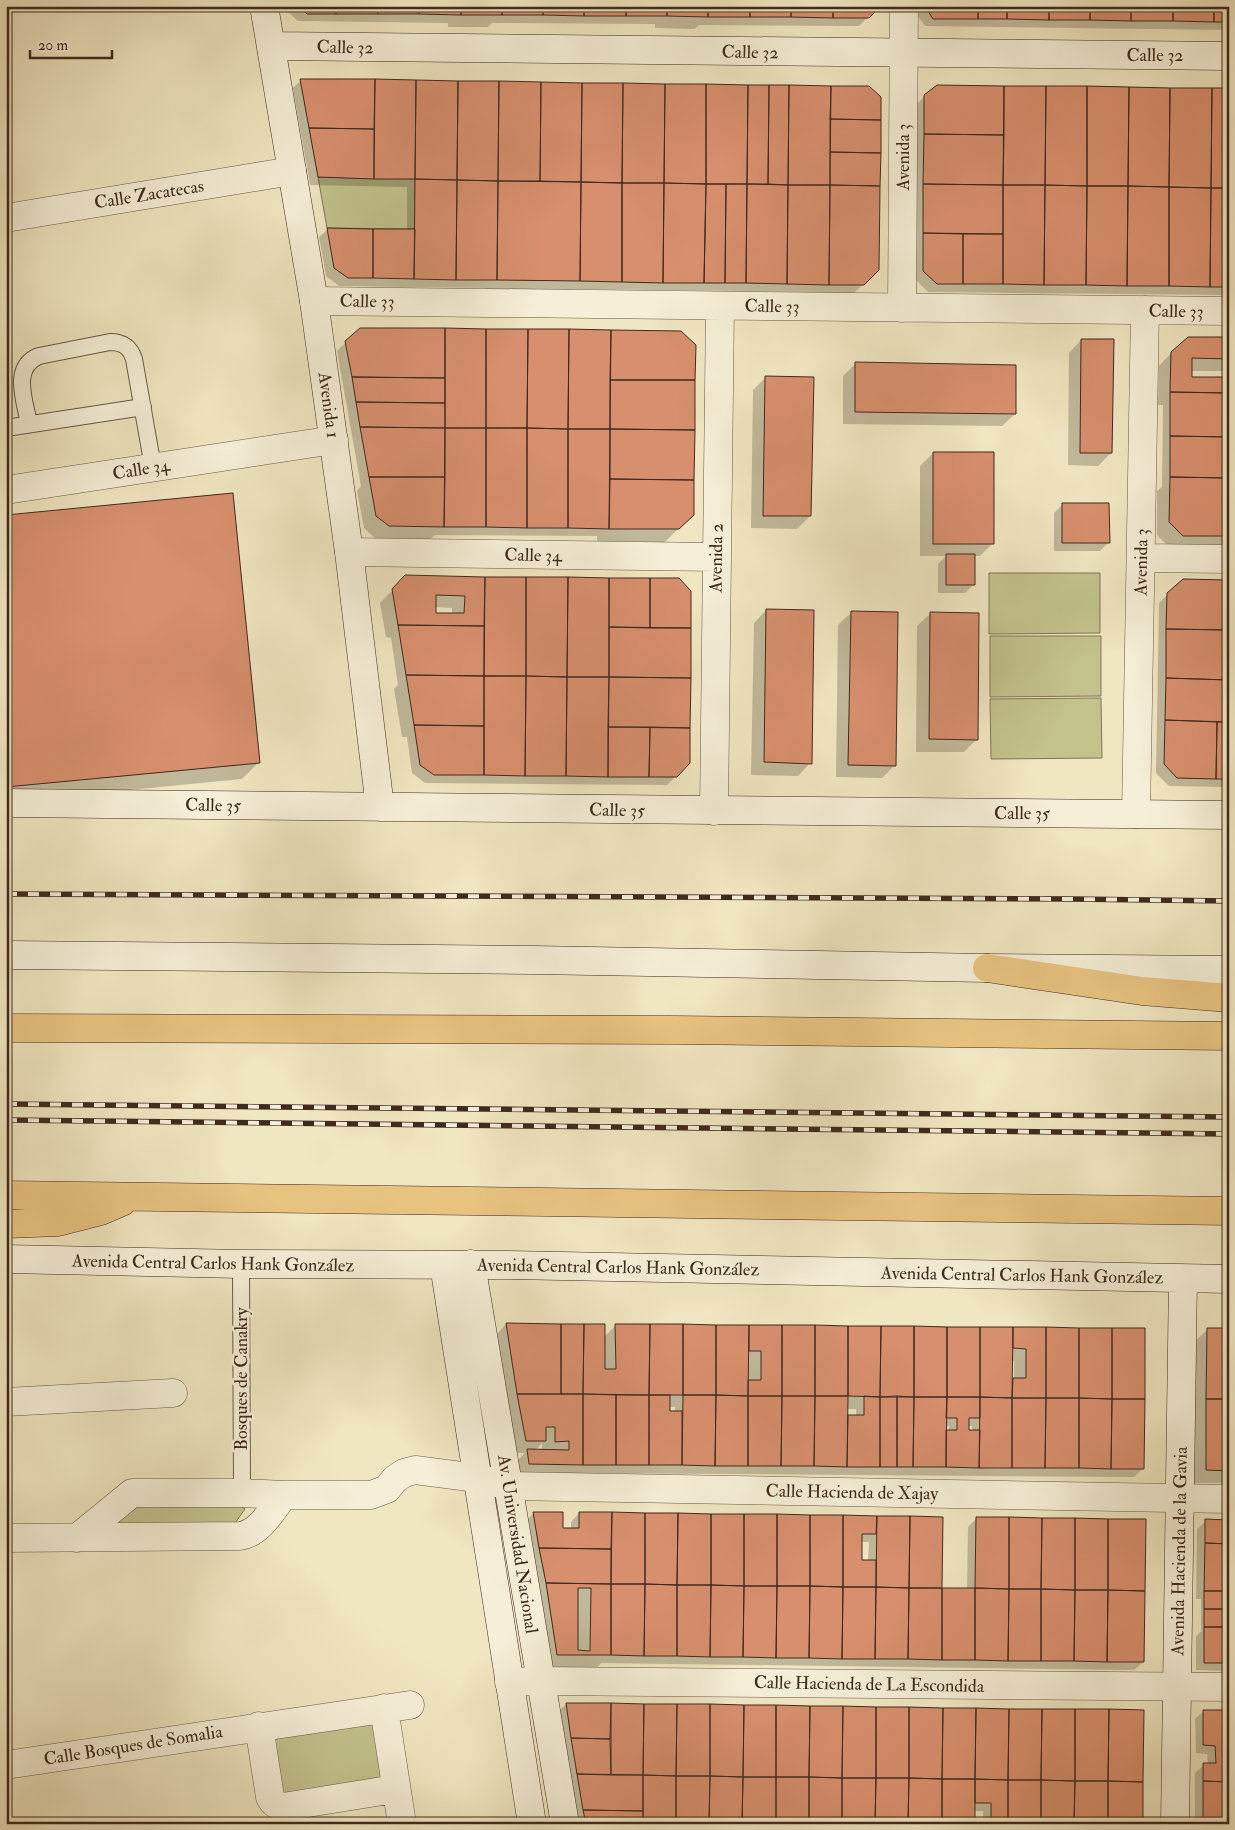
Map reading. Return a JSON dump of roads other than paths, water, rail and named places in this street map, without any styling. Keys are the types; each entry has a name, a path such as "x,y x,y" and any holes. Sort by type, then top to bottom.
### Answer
{"highway":[{"path":"987,968 1142,991 1229,998"},
{"path":"6,1028 676,1030 1229,1036"},
{"path":"6,1195 1229,1211"},
{"path":"6,1224 58,1222 101,1211 136,1196"}],"street":[{"name":"Avenida 1","path":"264,6 314,300 349,552 380,807"},
{"name":"Avenida 3","path":"902,308 904,6"},
{"name":"Calle 32","path":"270,46 1229,56"},
{"name":"Calle Zacatecas","path":"6,218 292,171"},
{"name":"Calle 33","path":"314,300 1229,312"},
{"name":"Avenida 2","path":"714,811 720,306"},
{"name":"Avenida 3","path":"1136,814 1145,310"},
{"name":"Calle 34","path":"6,490 334,440"},
{"name":"Calle 34","path":"349,552 716,557"},
{"path":"1141,558 1229,559"},
{"name":"Calle 35","path":"6,803 1229,815"},
{"path":"6,955 1229,970"},
{"name":"Avenida Central Carlos Hank González","path":"6,1259 240,1264 471,1264 1229,1279"},
{"name":"Av. Universidad Nacional","path":"471,1264 565,1824"},
{"name":"Av. Universidad Nacional","path":"444,1265 532,1824"},
{"name":"Avenida Hacienda de la Gavia","path":"1175,1824 1183,1279"},
{"path":"6,1402 173,1393"},
{"path":"77,1538 132,1493 242,1493 284,1496 371,1494 387,1489 395,1479 404,1473 416,1470 477,1478"},
{"name":"Calle Hacienda de Xajay","path":"477,1478 508,1486 1229,1499"},
{"path":"6,1538 246,1535 256,1529 284,1496"},
{"name":"Calle Hacienda de La Escondida","path":"509,1682 1229,1687"},
{"name":"Calle Bosques de Somalia","path":"6,1765 397,1706 395,1789 402,1824"},
{"path":"259,1726 270,1797 279,1806 395,1789"}],"lane":[{"path":"29,424 22,379 23,371 31,358 118,342 126,345 134,359 153,468"},
{"path":"6,428 143,407"},
{"name":"Bosques de Canakry","path":"240,1264 242,1493"}],"railway":[{"path":"6,894 1229,901"},
{"path":"6,1104 1229,1117"},
{"path":"6,1120 1229,1134"}]}
